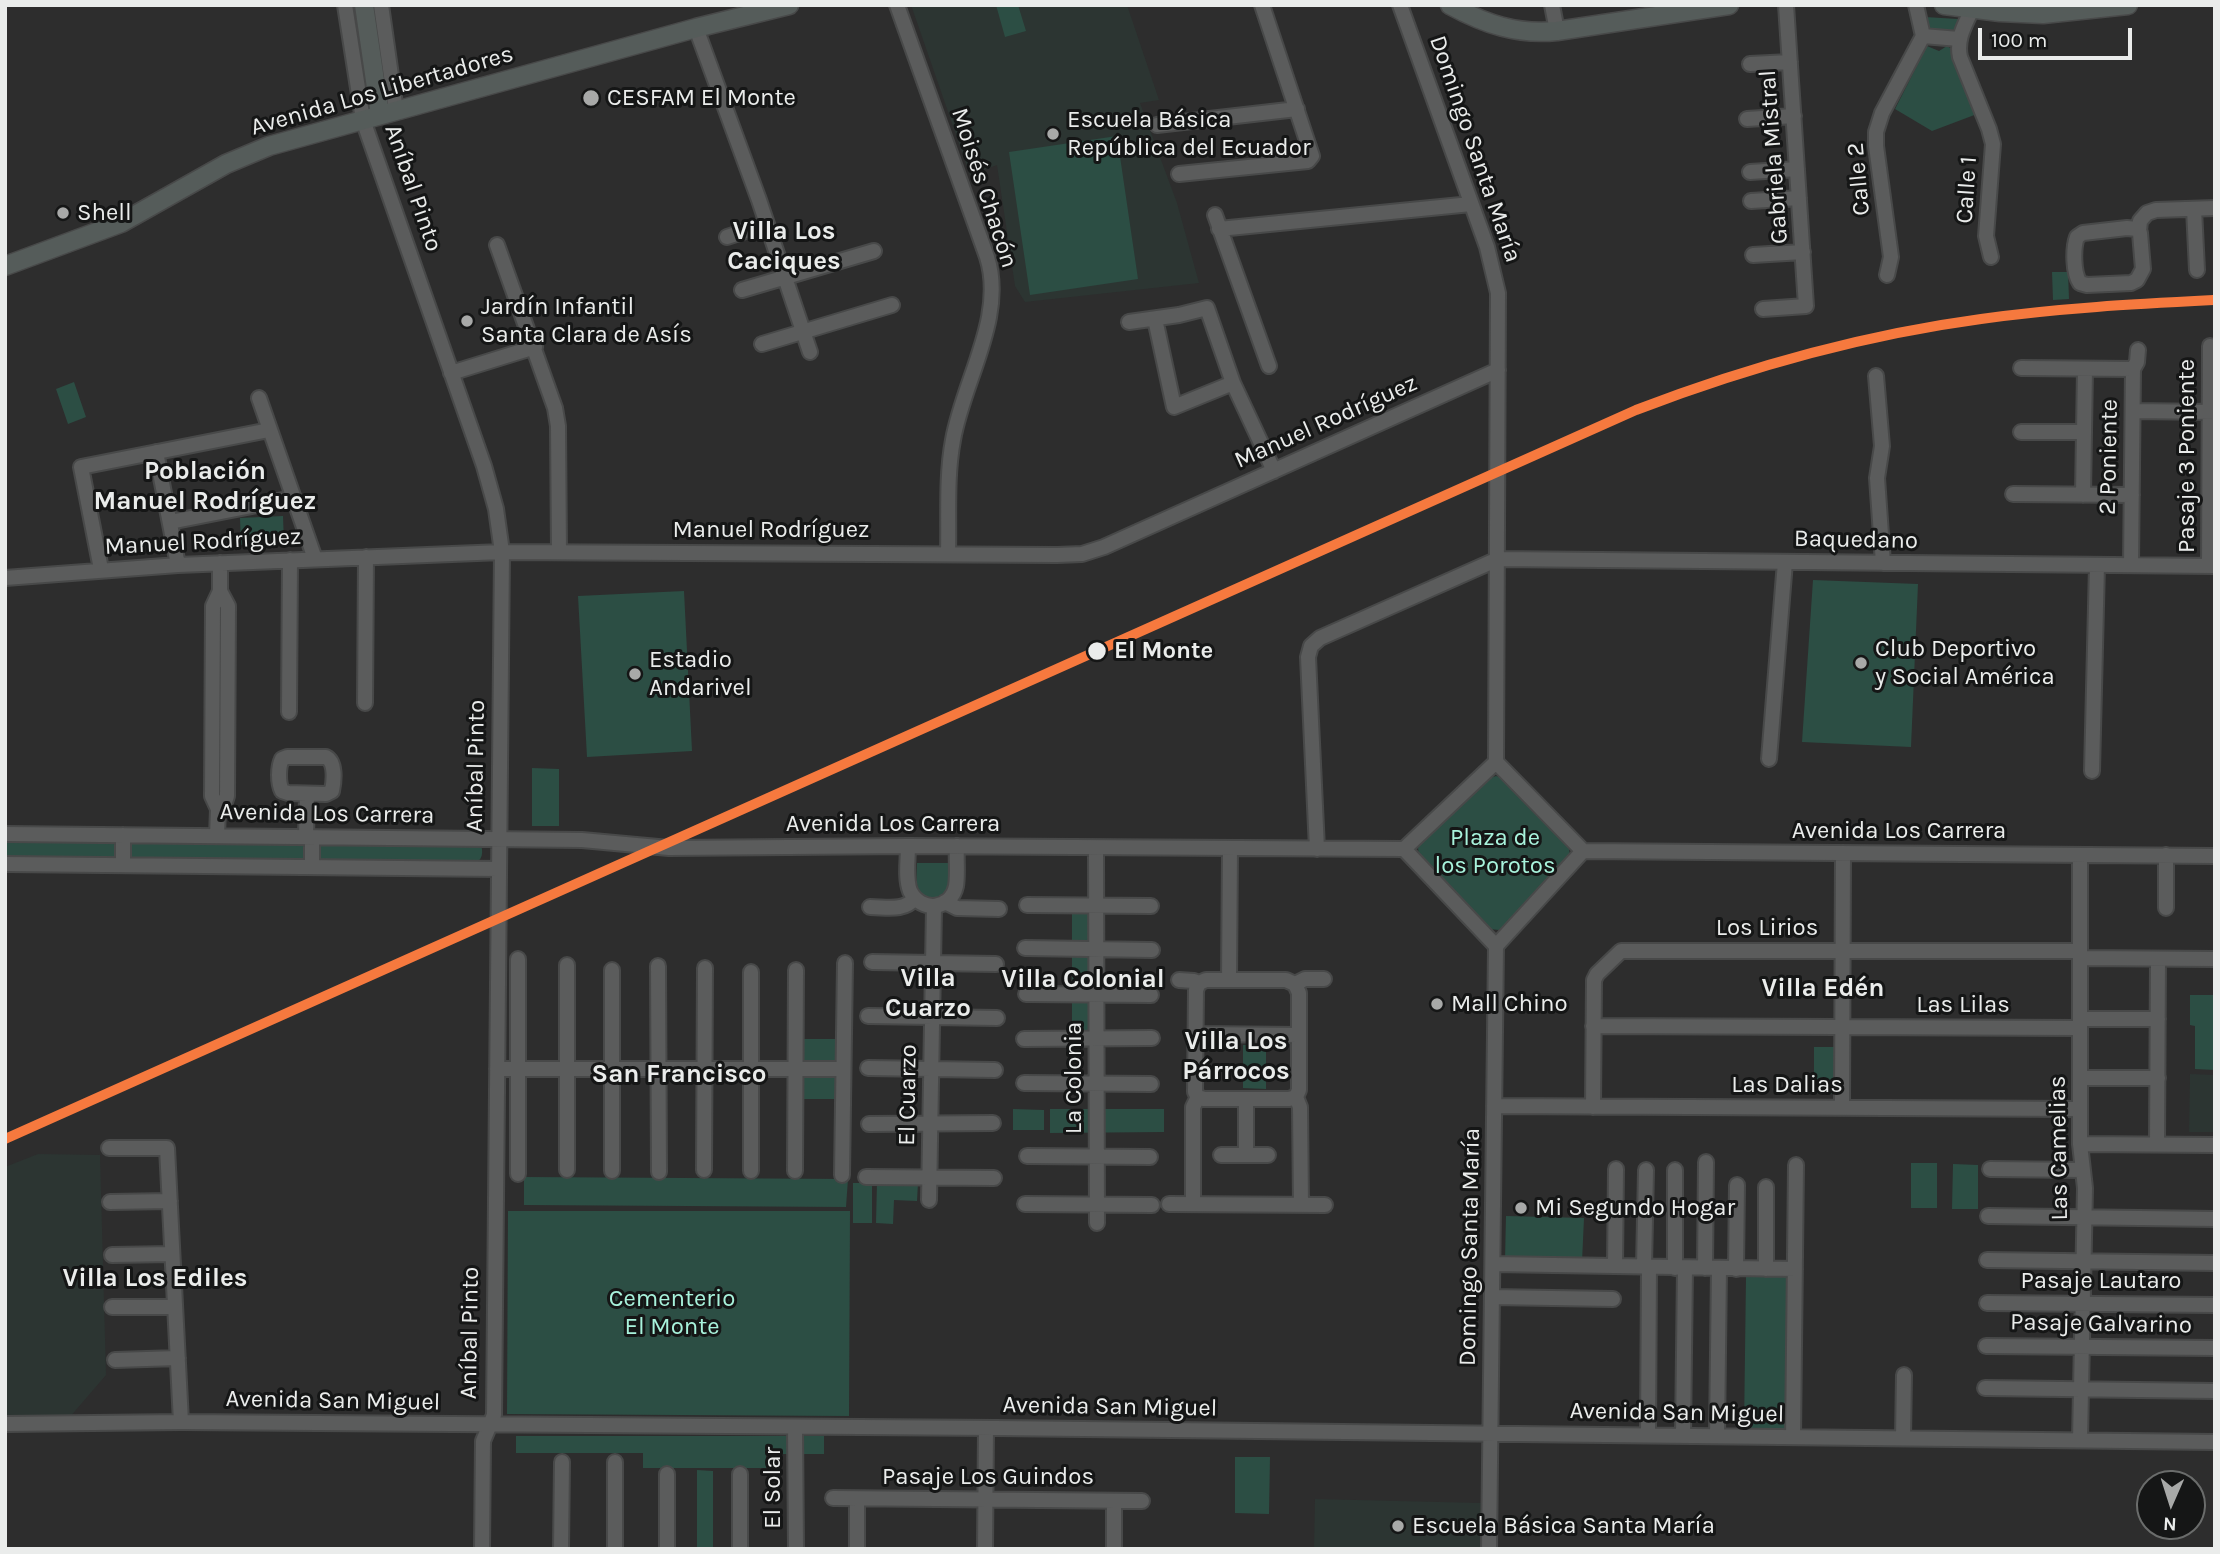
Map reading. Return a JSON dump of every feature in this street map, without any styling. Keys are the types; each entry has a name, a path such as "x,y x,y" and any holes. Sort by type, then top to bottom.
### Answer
{"main road":[{"name":"Aníbal Pinto","path":"364,5 379,112"},
{"name":"Avenida Los Libertadores","path":"5,266 133,217 226,164 285,141 379,112 696,28 726,13 789,5"},
{"path":"1450,5 1481,21 1510,30 1534,33 1557,32 1690,8 1729,5"},
{"path":"1944,5 2043,15 2128,5"}],"street":[{"name":"Aníbal Pinto","path":"345,5 379,112 451,373 491,488 502,552 494,1415 483,1441 482,1549"},
{"name":"Aníbal Pinto","path":"379,112 391,79 381,5"},
{"name":"Moisés Chacón","path":"897,5 987,257 992,278 991,307 953,438 947,554"},
{"path":"1179,174 1308,161 1312,156 1262,5"},
{"path":"1552,5 1557,32"},
{"name":"Gabriela Mistral","path":"1763,309 1806,306 1786,5"},
{"path":"1916,5 1923,36 1959,39 1972,9"},
{"name":"Domingo Santa María","path":"1404,8 1496,278 1499,308 1496,762"},
{"path":"696,28 810,352"},
{"name":"Calle 2","path":"1887,275 1891,257 1876,146 1877,132 1882,113 1923,36"},
{"name":"Calle 1","path":"1959,39 1960,57 1993,144 1986,236 1991,257"},
{"path":"1750,64 1790,62"},
{"path":"1157,125 1297,109"},
{"path":"1747,119 1794,116"},
{"path":"1750,172 1797,169"},
{"path":"1751,201 1799,198"},
{"path":"1269,366 1217,222 1471,204"},
{"path":"2139,231 2127,228 2080,234 2075,243 2078,280 2087,285 2131,283 2137,280 2143,269 2140,221 2151,211 2215,208"},
{"path":"2194,209 2197,270"},
{"path":"727,237 767,224"},
{"path":"497,245 555,408 558,426 559,552"},
{"path":"742,290 874,251"},
{"path":"1754,255 1802,252"},
{"path":"762,344 891,304"},
{"path":"1129,323 1207,308 1233,383 1274,471"},
{"path":"1155,319 1174,407 1233,383"},
{"name":"Pasaje 3 Poniente","path":"2210,346 2212,566"},
{"path":"451,373 535,347"},
{"name":"2 Poniente","path":"2131,565 2133,369 2138,350"},
{"path":"2021,368 2133,369"},
{"path":"2082,495 2085,369"},
{"name":"Manuel Rodríguez","path":"5,578 101,569 502,552 1070,555 1093,551 1499,370"},
{"path":"1876,376 1882,446 1877,478 1883,563"},
{"path":"259,398 315,559"},
{"path":"2133,411 2212,412"},
{"path":"101,569 81,467 269,430"},
{"path":"2021,432 2084,432"},
{"path":"156,452 178,565"},
{"path":"2013,495 2132,495"},
{"path":"170,522 293,498"},
{"path":"365,703 366,557"},
{"path":"1317,849 1308,657 1311,646 1320,638 1497,559"},
{"name":"Baquedano","path":"1497,559 2212,566"},
{"path":"289,712 290,560"},
{"path":"1769,759 1785,562"},
{"path":"217,836 218,809 227,796 228,606 220,591 219,563"},
{"path":"2092,771 2097,565"},
{"path":"1496,762 1583,851 1496,946 1404,849 1496,762"},
{"path":"307,794 312,867"},
{"name":"Avenida Los Carrera","path":"5,834 592,840 669,848 957,846 1404,849"},
{"path":"123,835 123,865"},
{"path":"908,846 908,884 915,898 924,904 999,909"},
{"name":"El Cuarzo","path":"929,1200 933,963 940,904 956,886 957,846"},
{"name":"La Colonia","path":"1096,848 1097,1223"},
{"path":"1229,981 1230,849"},
{"name":"Avenida Los Carrera","path":"1583,851 2215,856"},
{"path":"1842,1108 1843,853"},
{"name":"Las Camelias","path":"2080,855 2080,1144 2084,1217 2080,1440"},
{"path":"2166,856 2166,908"},
{"path":"5,864 499,869"},
{"path":"870,907 903,907 915,898"},
{"path":"1027,905 1151,906"},
{"name":"Domingo Santa María","path":"1489,1549 1496,946"},
{"path":"1025,948 1152,950"},
{"name":"Los Lirios","path":"1593,1107 1594,978 1621,951 1843,951 2215,959"},
{"path":"518,959 518,1174"},
{"path":"2157,1144 2158,959"},
{"path":"872,962 996,964"},
{"path":"842,1175 845,963"},
{"path":"567,1170 568,965"},
{"path":"658,966 659,1171"},
{"path":"704,1170 705,968"},
{"path":"612,970 612,1171"},
{"path":"795,1171 796,970"},
{"path":"751,972 751,1171"},
{"path":"1295,984 1305,979 1324,979"},
{"path":"1179,980 1199,983 1286,980 1295,984 1298,993 1296,1097 1300,1107 1301,1205"},
{"path":"1199,983 1196,990 1195,1092 1198,1097 1204,1100 1290,1100 1296,1097"},
{"path":"1026,994 1151,995"},
{"path":"868,1016 997,1018"},
{"name":"Las Lilas","path":"1593,1027 1843,1027 2158,1019"},
{"path":"1196,1034 1299,1035"},
{"path":"1024,1039 1152,1038"},
{"path":"868,1068 995,1070"},
{"path":"497,1069 843,1069"},
{"path":"2080,1078 2158,1078"},
{"path":"1024,1083 1151,1084"},
{"path":"1193,1204 1193,1107 1198,1097"},
{"path":"1246,1099 1246,1155"},
{"name":"Las Dalias","path":"1494,1106 2080,1109"},
{"path":"869,1124 993,1123"},
{"path":"2080,1144 2215,1145"},
{"path":"109,1148 167,1148 181,1422"},
{"path":"1221,1155 1268,1155"},
{"path":"1027,1156 1150,1157"},
{"path":"1706,1162 1717,1436"},
{"path":"1793,1437 1797,1165"},
{"path":"1990,1168 2083,1170"},
{"path":"1615,1266 1616,1169"},
{"path":"1646,1170 1648,1436"},
{"path":"1675,1170 1683,1436"},
{"path":"866,1177 994,1178"},
{"path":"1735,1269 1737,1185"},
{"path":"1766,1187 1766,1269"},
{"path":"110,1202 170,1201"},
{"path":"1024,1204 1152,1205"},
{"path":"1169,1204 1325,1205"},
{"path":"1988,1216 2215,1219"},
{"path":"112,1255 172,1254"},
{"path":"1987,1259 2215,1263"},
{"path":"1493,1265 1795,1269"},
{"path":"1492,1297 1613,1299"},
{"name":"Pasaje Lautaro","path":"1987,1303 2215,1305"},
{"path":"112,1307 175,1307"},
{"name":"Pasaje Galvarino","path":"1986,1346 2215,1348"},
{"path":"115,1360 178,1358"},
{"path":"1903,1438 1904,1376"},
{"path":"1985,1388 2215,1391"},
{"name":"Avenida San Miguel","path":"5,1423 986,1428 2215,1441"},
{"name":"El Solar","path":"796,1427 796,1549"},
{"path":"985,1549 986,1428"},
{"path":"561,1549 562,1462"},
{"path":"615,1462 615,1549"},
{"path":"667,1474 667,1549"},
{"path":"740,1474 740,1549"},
{"name":"Pasaje Los Guindos","path":"833,1498 1142,1501"},
{"path":"857,1499 857,1549"},
{"path":"1114,1501 1114,1549"}],"shaded area":[{"name":"Escuela Básica República del Ecuador","path":"911,5 1127,5 1159,100 1140,103 1177,203 1199,283 1025,302 1015,286 997,165 970,175"},
{"path":"2190,1074 2215,1075 2215,1132 2189,1132"},
{"path":"38,1154 100,1155 106,1375 69,1418 5,1418 5,1167"},
{"name":"Escuela Básica Santa María","path":"1315,1499 1481,1503 1480,1549 1314,1549"}],"green space":[{"path":"996,5 1018,5 1026,31 1005,37"},
{"path":"1925,17 1958,19 1951,32 1941,34 1926,29"},
{"path":"1927,46 1939,51 1947,46 1950,48 1977,114 1932,131 1895,109"},
{"path":"1117,136 1138,279 1030,295 1009,152"},
{"path":"2052,272 2068,272 2069,299 2053,300"},
{"path":"74,382 86,417 68,424 56,389"},
{"path":"283,516 284,543 241,545 240,518"},
{"name":"Club Deportivo y Social América","path":"1813,580 1918,584 1911,747 1802,742"},
{"name":"Estadio Andarivel","path":"684,591 692,751 587,757 578,596"},
{"path":"532,768 559,769 559,826 532,826"},
{"name":"Plaza de los Porotos","path":"1496,776 1506,779 1566,844 1570,856 1499,930 1490,929 1419,855 1418,848 1490,778"},
{"path":"5,840 480,842 482,852 479,861 473,865 298,859 5,858"},
{"path":"917,863 948,863 948,885 943,894 930,898 922,894 917,884"},
{"path":"1072,911 1085,911 1089,915 1089,1034 1072,1034"},
{"path":"2190,995 2215,995 2215,1070 2195,1069 2195,1026 2190,1025"},
{"path":"800,1039 838,1039 838,1099 800,1099"},
{"path":"1243,1045 1266,1045 1266,1089 1243,1088"},
{"path":"1814,1047 1834,1047 1834,1094 1814,1093"},
{"path":"1013,1109 1044,1110 1044,1130 1013,1130"},
{"path":"1050,1109 1164,1109 1164,1132 1050,1133"},
{"path":"1911,1163 1937,1163 1937,1208 1911,1208"},
{"path":"1953,1164 1978,1165 1978,1209 1952,1209"},
{"path":"524,1177 848,1179 846,1207 524,1205"},
{"path":"877,1182 918,1183 917,1201 894,1200 893,1224 876,1223"},
{"path":"853,1183 872,1183 872,1223 853,1223"},
{"name":"Cementerio El Monte","path":"508,1211 850,1211 849,1416 507,1414"},
{"path":"1506,1216 1584,1218 1582,1262 1505,1260"},
{"path":"1746,1277 1789,1277 1787,1429 1744,1429"},
{"path":"516,1436 824,1436 824,1454 766,1454 766,1468 643,1468 643,1453 516,1453"},
{"path":"1235,1457 1270,1457 1269,1514 1235,1513"},
{"path":"697,1470 713,1471 713,1549 697,1549"}],"transit line":[{"path":"5,1139 1636,410 1678,394 1806,354 1937,326 2039,312 2215,300"}],"place":[{"name":"CESFAM El Monte","path":"591,98"},
{"name":"Escuela Básica República del Ecuador","path":"1053,134"},
{"name":"Shell","path":"63,213"},
{"name":"Jardín Infantil Santa Clara de Asís","path":"467,321"},
{"name":"El Monte","path":"1097,651"},
{"name":"Club Deportivo y Social América","path":"1861,663"},
{"name":"Estadio Andarivel","path":"635,674"},
{"name":"Mall Chino","path":"1437,1004"},
{"name":"Mi Segundo Hogar","path":"1521,1208"},
{"name":"Escuela Básica Santa María","path":"1398,1526"}],"district":[{"name":"Villa Los Caciques","path":"784,247"},
{"name":"Población Manuel Rodríguez","path":"205,487"},
{"name":"Villa Colonial","path":"1083,980"},
{"name":"Villa Edén","path":"1823,989"},
{"name":"Villa Cuarzo","path":"928,994"},
{"name":"Villa Los Párrocos","path":"1236,1057"},
{"name":"San Francisco","path":"679,1075"},
{"name":"Villa Los Ediles","path":"155,1279"}]}
